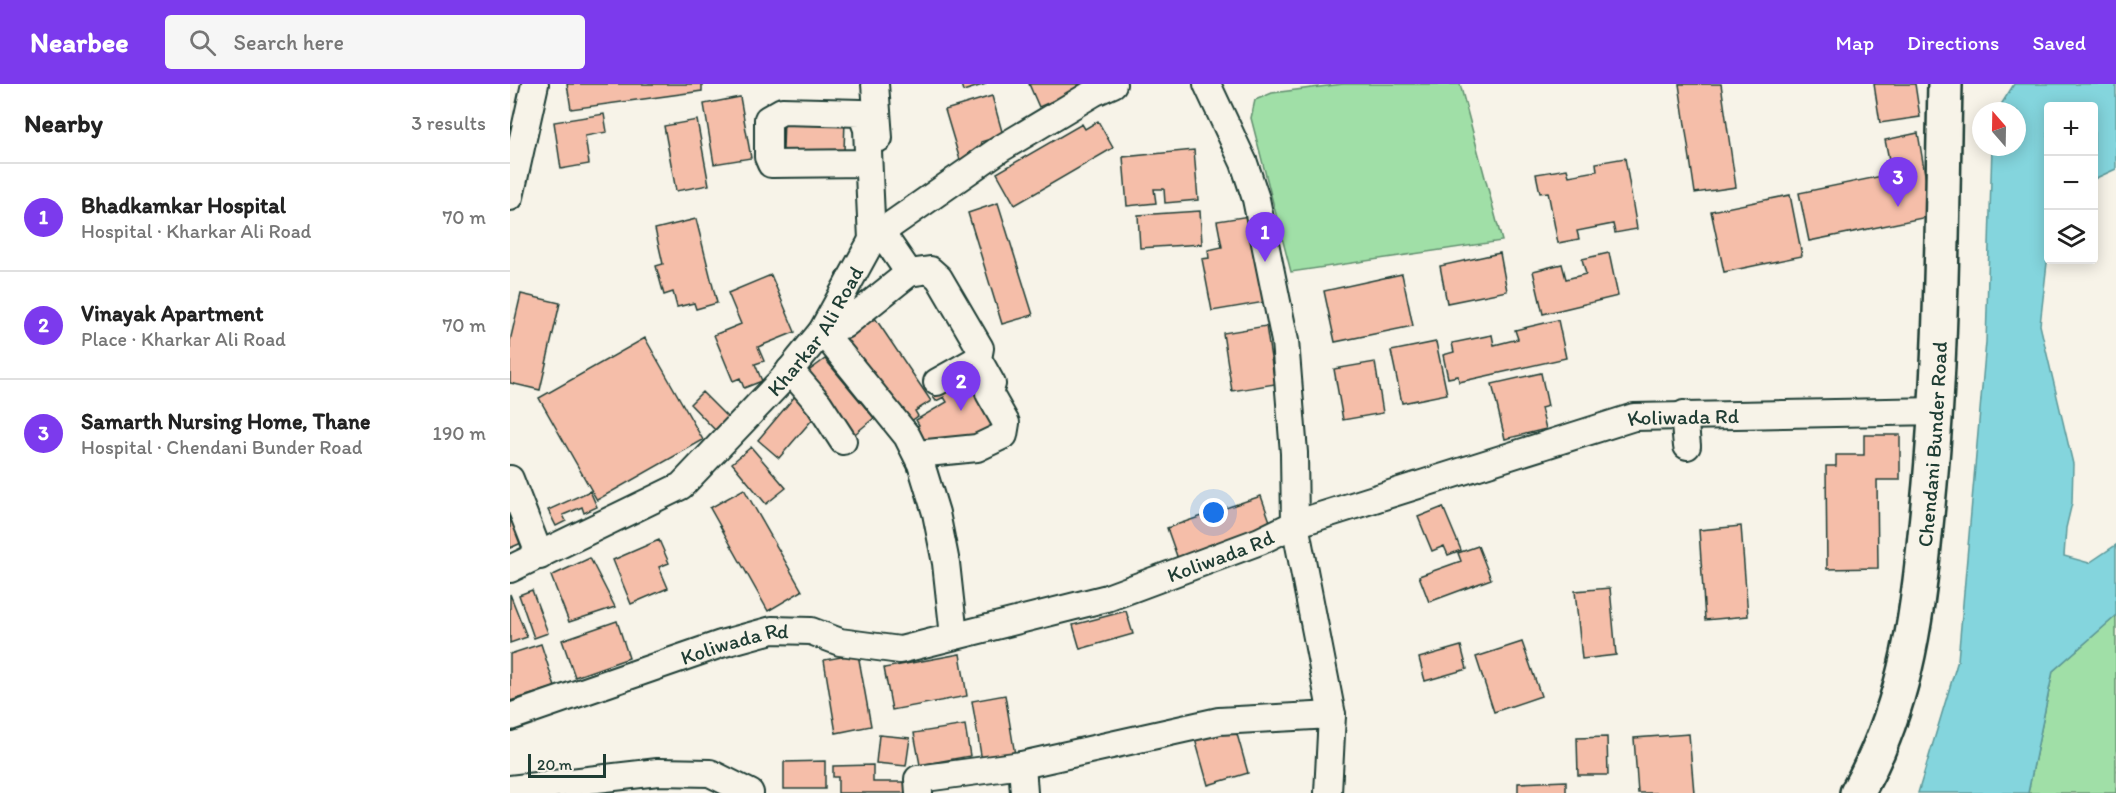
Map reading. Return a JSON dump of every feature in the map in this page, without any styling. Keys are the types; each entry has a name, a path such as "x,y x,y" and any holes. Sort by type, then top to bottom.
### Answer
{"main road":[{"name":"Chendani Bunder Road","path":"1857,793 1870,769 1899,699 1918,614 1938,411 1945,84"}],"street":[{"path":"510,196 535,84"},
{"path":"875,84 884,206 881,232"},
{"name":"Kharkar Ali Road","path":"510,569 681,486 790,370 833,328 881,232 999,150 1095,92 1113,84"},
{"path":"1207,84 1244,163 1253,190 1286,341 1294,453 1295,524 1332,715 1328,793"},
{"path":"868,163 881,232 909,273"},
{"path":"927,453 977,448 1004,435 1006,423 989,393 992,384 978,359 980,348 939,278 930,270 909,273 833,328 907,436 921,464 936,513 946,563 954,636"},
{"path":"937,382 978,359"},
{"path":"790,370 819,404 843,441"},
{"name":"Koliwada Rd","path":"510,717 721,644 772,630 811,632 840,642 900,650 1107,598 1260,541 1295,524 1634,417 1684,414 1938,411"},
{"path":"1684,414 1687,446"},
{"path":"510,479 540,556"},
{"path":"919,793 918,779 1022,765 1219,721 1332,715"},
{"path":"1022,765 1024,793"},
{"path":"510,789 662,782 710,773 750,793"}],"green space":[{"path":"1343,84 1460,84 1502,241 1291,272 1251,118 1255,100 1272,93"},
{"path":"2116,616 2116,793 2028,793 2053,671"}],"water":[{"path":"2014,84 2116,84 2116,169 2098,177 2098,102 2044,102 2044,264 2047,264 2040,325 2073,464 2072,503 2066,528 2064,556 2089,563 2116,545 2116,616 2053,671 2028,793 1918,793 1958,660 1986,342 1992,156 2026,156 2026,102 2003,102"}],"building":[{"path":"567,84 702,84 702,91 571,109"},
{"path":"961,84 986,84 963,91"},
{"path":"1029,84 1091,84 1039,107"},
{"path":"1679,84 1721,84 1736,187 1695,193"},
{"path":"1874,84 1915,84 1920,117 1880,123"},
{"path":"992,96 1003,135 981,142 985,153 960,160 945,110"},
{"path":"740,97 751,158 714,164 704,104"},
{"path":"604,114 607,132 585,136 589,164 561,169 554,122"},
{"path":"784,118 845,120 844,151 783,150"},
{"path":"697,120 709,185 676,191 664,126"},
{"path":"1098,121 1113,148 1015,205 997,173 1082,124 1085,129"},
{"path":"1918,133 1932,216 1809,241 1799,193 1892,174 1885,140"},
{"path":"1194,150 1198,200 1165,203 1164,189 1154,189 1156,203 1127,206 1123,157"},
{"path":"1625,158 1637,229 1615,233 1613,224 1577,231 1579,239 1558,243 1548,192 1540,193 1536,174 1567,169 1569,176 1597,171 1596,163"},
{"path":"1790,195 1802,256 1724,272 1711,211"},
{"path":"998,203 1033,315 1002,324 968,213"},
{"path":"1200,211 1202,244 1140,248 1138,215"},
{"path":"1249,216 1265,302 1212,311 1202,259 1209,258 1208,250 1222,247 1217,221"},
{"path":"696,219 717,303 696,309 694,303 677,307 673,292 664,295 656,266 663,264 655,229"},
{"path":"1500,253 1507,291 1447,303 1440,266"},
{"path":"1609,253 1618,296 1543,314 1533,271 1562,264 1566,279 1586,274 1582,259"},
{"path":"1402,274 1413,326 1335,342 1324,291"},
{"path":"771,275 795,332 758,347 764,361 755,364 762,381 744,388 740,378 733,381 714,335 741,324 728,293"},
{"path":"521,294 560,303 540,390 510,383 510,341"},
{"path":"873,315 931,401 915,411 918,416 904,426 843,335"},
{"path":"1558,320 1566,358 1459,382 1458,376 1448,378 1443,355 1454,352 1452,343 1492,335 1494,345 1518,339 1515,330"},
{"path":"1266,326 1275,384 1232,391 1223,333"},
{"path":"645,338 703,440 597,500 539,398"},
{"path":"1436,342 1447,394 1402,403 1391,351"},
{"path":"825,359 874,418 850,438 806,373"},
{"path":"1375,362 1383,413 1343,420 1334,369"},
{"path":"976,365 985,381 975,387 999,422 969,440 966,435 946,447 929,449 915,427 919,425 916,420 947,402 944,397 936,401 933,397 936,395 934,387"},
{"path":"1541,373 1548,406 1541,408 1546,429 1505,439 1492,384"},
{"path":"702,392 730,420 717,432 690,404"},
{"path":"796,395 817,414 779,458 758,440"},
{"path":"1864,435 1900,435 1900,480 1877,480 1878,568 1827,569 1826,466 1836,466 1836,455 1864,455"},
{"path":"751,447 786,488 766,504 732,463"},
{"path":"744,489 802,591 768,611 710,508"},
{"path":"590,491 597,507 584,513 582,507 563,515 566,521 556,526 548,510"},
{"path":"510,495 528,540 510,548"},
{"path":"1261,496 1272,527 1178,559 1167,528"},
{"path":"1443,507 1461,550 1448,555 1444,546 1432,551 1418,517"},
{"path":"1741,526 1748,616 1705,620 1699,530"},
{"path":"659,540 669,563 659,567 668,588 631,604 613,560"},
{"path":"1478,546 1491,579 1429,602 1419,576 1461,561 1458,553"},
{"path":"590,558 615,607 569,622 551,576"},
{"path":"1610,588 1616,655 1582,659 1575,591"},
{"path":"532,590 548,633 534,638 519,595"},
{"path":"510,594 527,637 510,643"},
{"path":"1126,611 1133,634 1080,649 1073,625"},
{"path":"617,621 629,658 575,677 562,640"},
{"path":"1522,642 1541,696 1494,712 1476,657"},
{"path":"541,644 555,687 510,701 510,654"},
{"path":"1461,646 1467,669 1425,681 1419,658"},
{"path":"858,654 871,726 836,733 824,660"},
{"path":"960,654 967,696 892,710 884,668"},
{"path":"1005,695 1015,755 982,761 972,701"},
{"path":"965,725 970,756 920,765 914,733"},
{"path":"1235,727 1248,773 1208,785 1195,739"},
{"path":"1689,734 1694,793 1638,793 1634,738"},
{"path":"879,735 910,738 906,766 876,763"},
{"path":"1607,737 1608,775 1578,775 1577,738"},
{"path":"825,761 825,789 784,789 784,762"},
{"path":"873,765 873,782 912,782 912,793 838,793 838,777 833,777 833,766"},
{"path":"1566,781 1566,793 1518,793 1518,783"}],"place":[{"name":"Samarth Nursing Home, Thane","path":"1898,207"},
{"name":"Bhadkamkar Hospital","path":"1265,262"},
{"name":"Vinayak Apartment","path":"961,411"}]}
